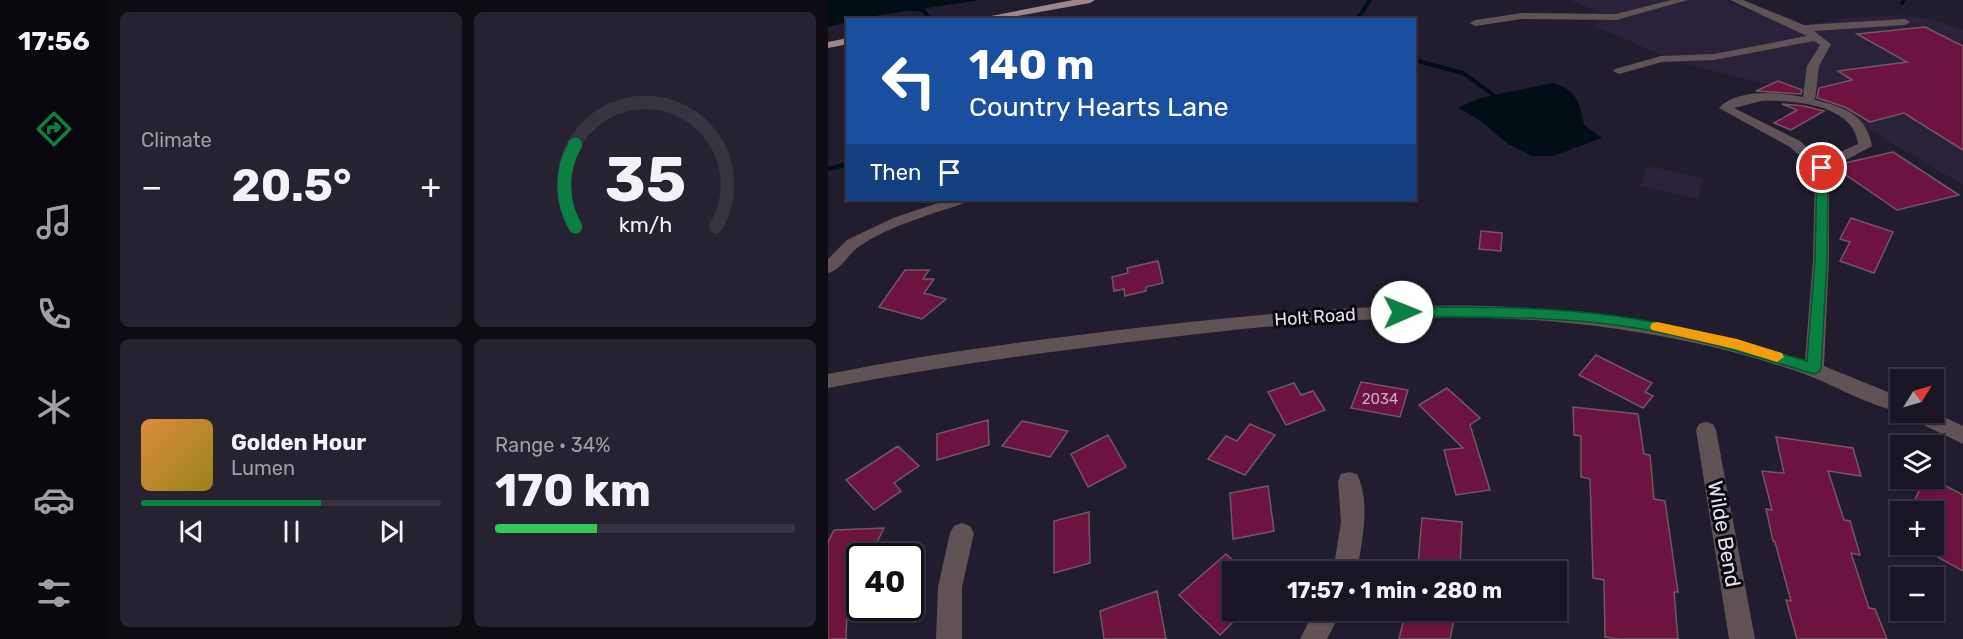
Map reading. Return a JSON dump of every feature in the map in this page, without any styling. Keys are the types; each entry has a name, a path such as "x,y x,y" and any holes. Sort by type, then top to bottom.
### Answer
{"main road":[{"path":"985,18 1067,2 1090,0"},
{"path":"828,45 846,41"}],"street":[{"path":"1475,23 1522,16 1616,17 1683,0"},
{"path":"1734,0 1803,28 1826,44 1815,59 1809,85 1809,101"},
{"path":"1803,28 1905,22"},
{"path":"1619,71 1661,59 1714,57 1818,37"},
{"path":"1814,368 1821,260 1822,168 1795,144 1725,108 1730,104 1755,98 1784,97 1809,101 1855,121 1863,132 1865,146 1828,162 1822,168"},
{"path":"828,268 853,243 898,221 957,201"},
{"name":"Holt Road","path":"828,381 966,356 1174,330 1317,316 1463,310 1567,315 1667,328 1737,344 1814,368 1890,401"},
{"path":"1938,423 1963,436"},
{"name":"Wilde Bend","path":"1706,430 1742,639"},
{"path":"1347,561 1353,522 1348,481"},
{"path":"949,639 950,587 962,533"},
{"path":"1312,639 1323,621"}],"shaded area":[{"path":"828,0 980,0 861,18 846,18 846,22 828,27"},
{"path":"1569,0 1726,0 1744,9 1798,27 1846,18 1904,15 1931,19 1963,30 1963,185 1811,95 1679,62 1594,26 1608,15"},
{"path":"1553,83 1568,90 1576,98 1584,125 1602,138 1553,156 1532,156 1508,144 1481,121 1458,108 1480,98"},
{"path":"1647,166 1703,178 1698,199 1640,186"}],"building":[{"path":"1925,27 1963,46 1963,150 1904,113 1870,122 1845,107 1817,98 1819,88 1852,80 1838,71 1907,62 1857,34"},
{"path":"1778,81 1802,90 1801,94 1756,91"},
{"path":"1782,104 1824,111 1791,130 1774,123 1797,110"},
{"path":"1893,152 1959,195 1897,210 1836,168 1845,163"},
{"path":"1851,218 1893,232 1874,273 1840,261 1850,242 1840,239"},
{"path":"1481,231 1502,233 1501,251 1479,249"},
{"path":"1158,261 1163,283 1146,287 1146,291 1125,296 1124,289 1114,291 1112,277 1128,273 1127,268"},
{"path":"905,270 929,270 923,279 934,279 924,293 946,299 922,319 879,307"},
{"path":"1596,355 1652,383 1645,392 1653,396 1643,408 1579,375"},
{"path":"1361,382 1408,390 1400,417 1351,408"},
{"path":"1294,383 1301,395 1313,391 1325,410 1286,425 1268,392"},
{"path":"1447,388 1480,418 1470,425 1490,490 1456,495 1444,450 1463,448 1419,405"},
{"path":"1573,407 1638,414 1644,454 1650,455 1654,499 1665,501 1678,592 1674,592 1678,639 1605,637 1604,580 1593,578 1590,479 1581,477 1581,436 1574,435"},
{"path":"988,420 989,445 937,460 937,434"},
{"path":"1022,421 1068,431 1050,457 1002,446"},
{"path":"1250,424 1275,435 1245,475 1208,459 1226,436 1237,441"},
{"path":"1108,435 1126,467 1088,487 1071,454"},
{"path":"1776,437 1853,448 1861,476 1828,471 1844,520 1850,521 1860,555 1851,553 1869,608 1875,609 1887,639 1797,639 1786,600 1791,601 1766,509 1772,510 1762,471 1784,473"},
{"path":"898,446 919,466 894,483 901,491 874,510 846,480"},
{"path":"1944,485 1963,495 1963,571 1934,555 1944,555 1944,501 1914,501 1920,489 1944,489"},
{"path":"1268,486 1274,531 1233,539 1230,493"},
{"path":"1089,512 1090,563 1054,573 1054,521"},
{"path":"1422,518 1462,522 1460,561 1418,561"},
{"path":"884,528 876,543 846,543 846,639 828,639 828,542 834,530"},
{"path":"1226,554 1234,561 1222,561 1222,621 1234,621 1220,635 1179,595"},
{"path":"1157,591 1166,639 1104,639 1100,611"},
{"path":"1403,621 1454,621 1450,639 1399,639"}],"waterway":[{"path":"1358,18 1370,0"},
{"path":"911,9 923,10 929,18"},
{"path":"1416,61 1463,73 1503,102"},
{"path":"828,169 846,164"}],"slow traffic":[{"path":"1657,327 1702,335 1777,357"}],"route":[{"path":"1402,312 1463,310 1567,315 1615,320 1702,335 1814,368 1821,260 1822,168"}]}
